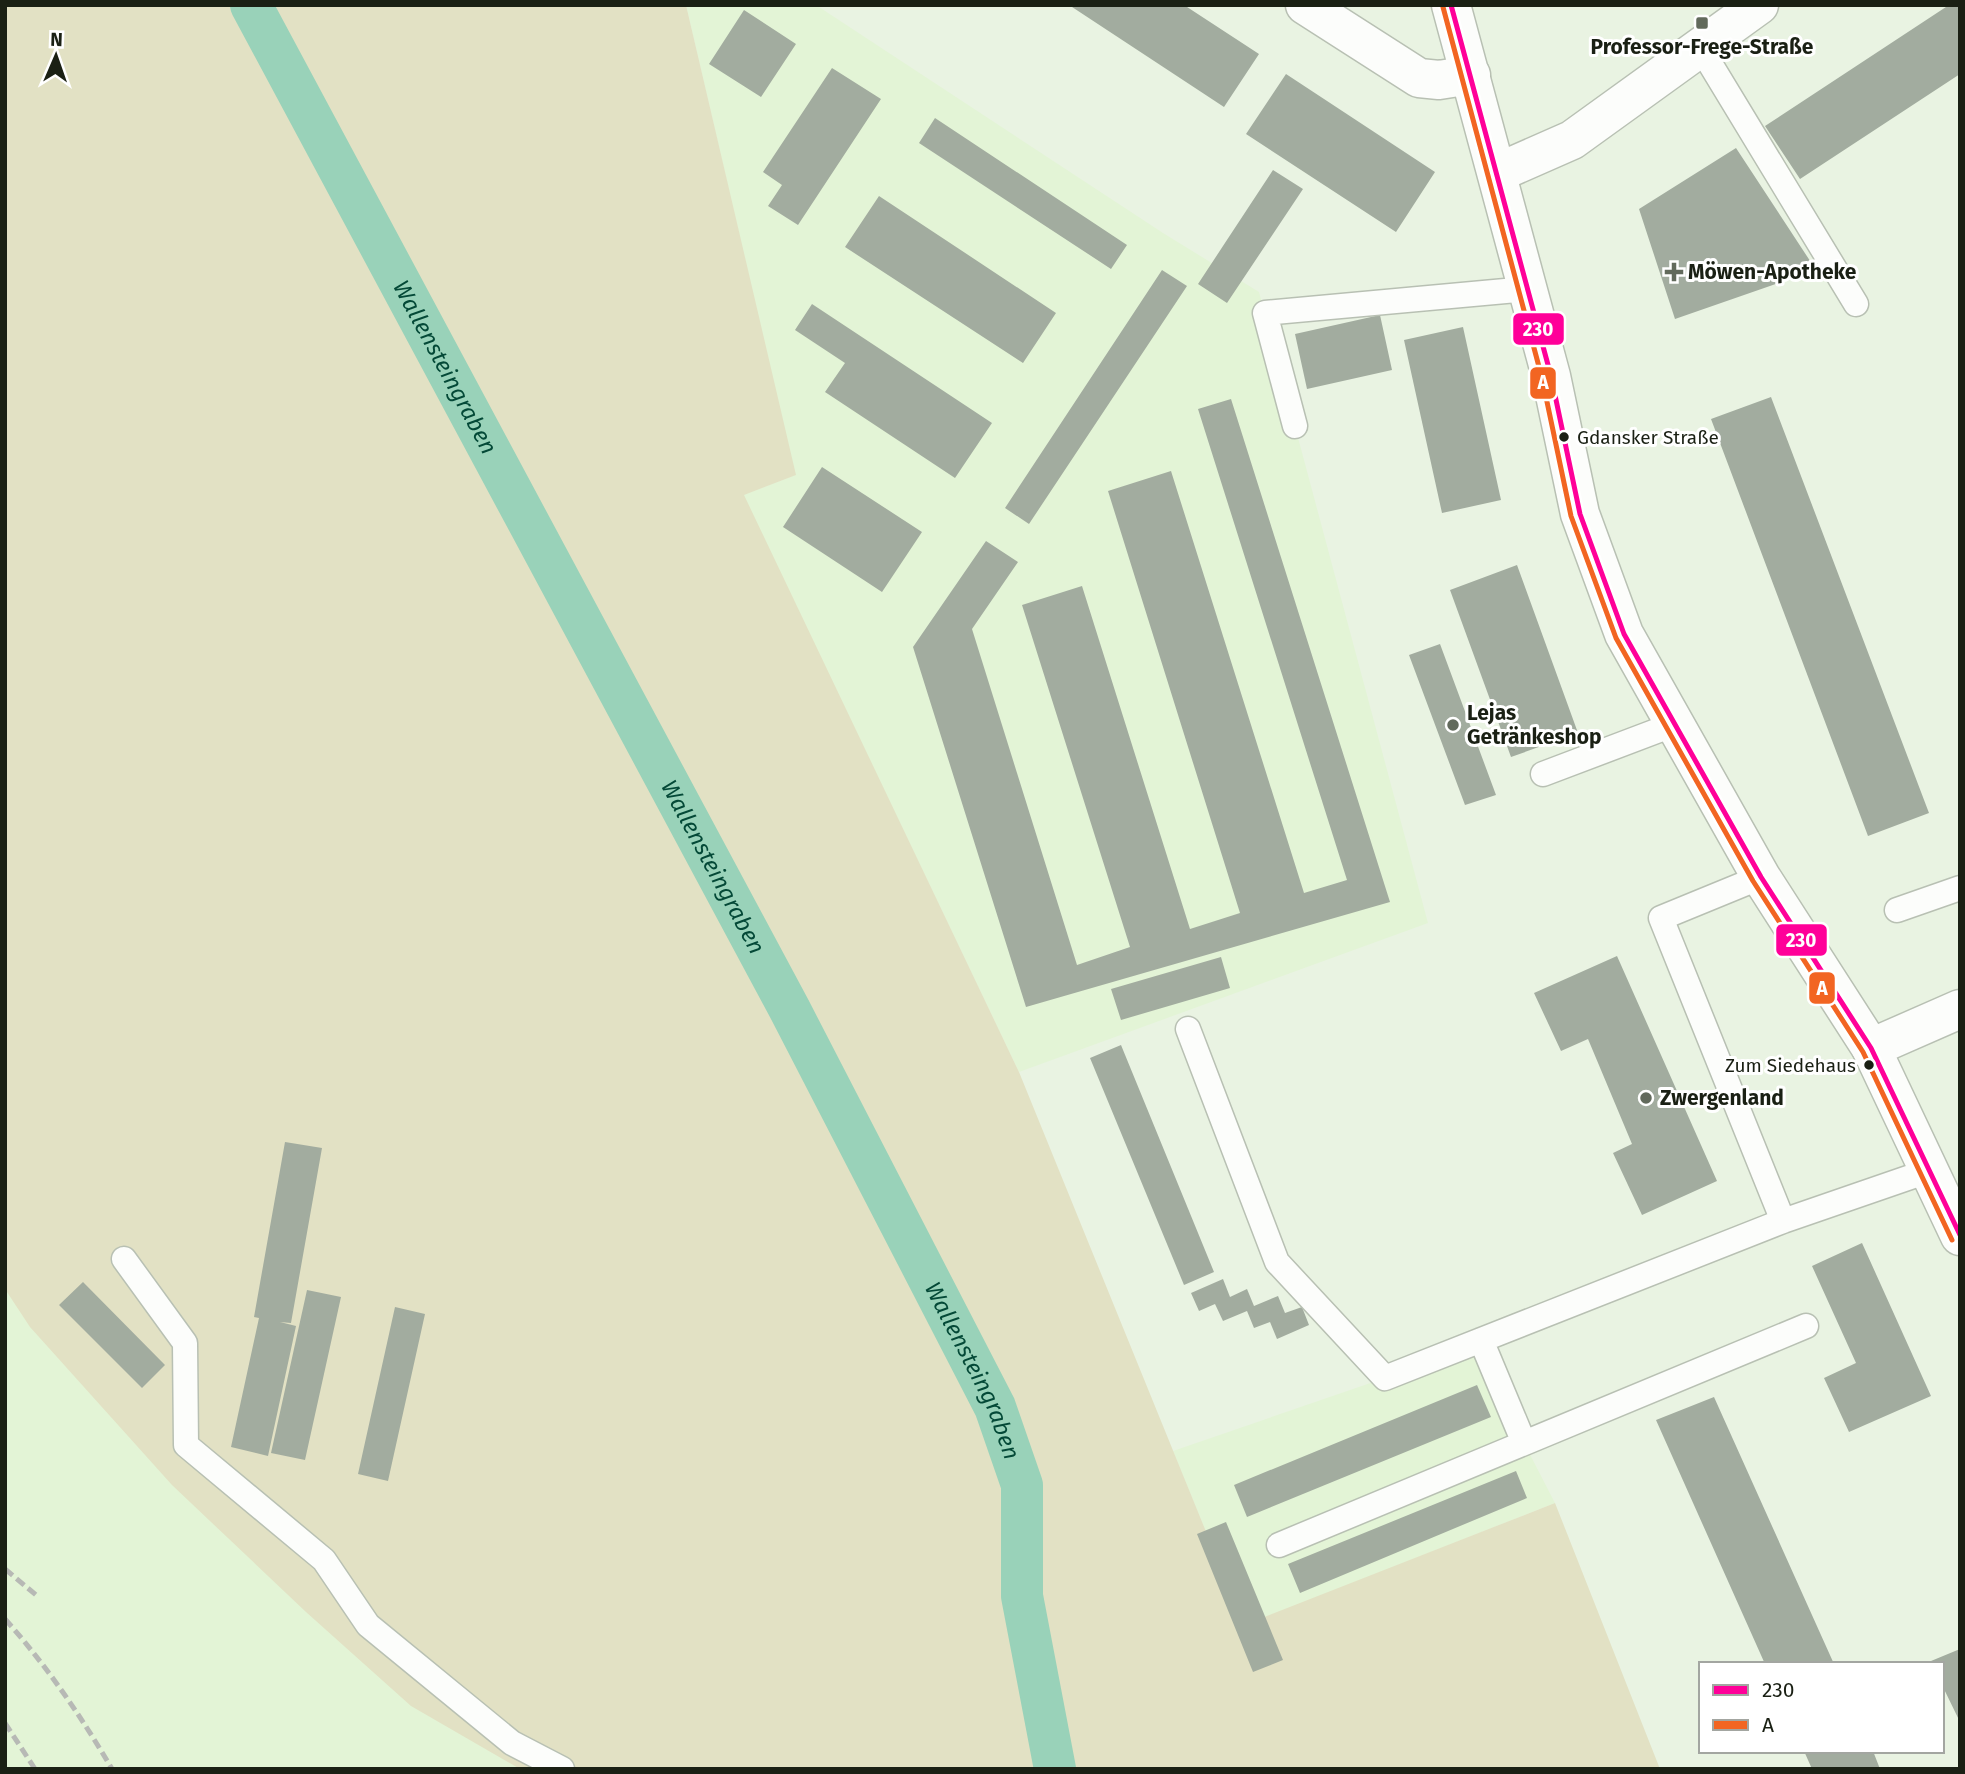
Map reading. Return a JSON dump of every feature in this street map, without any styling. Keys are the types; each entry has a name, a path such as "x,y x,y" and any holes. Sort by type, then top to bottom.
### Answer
{"main road":[{"path":"1451,5 1551,376 1580,514 1624,634 1761,877 1871,1048 1960,1236"},
{"path":"1497,173 1572,140 1759,5"},
{"path":"1311,9 1419,78 1438,80 1471,75"},
{"path":"1871,1048 1960,1009"}],"lane":[{"path":"1700,47 1856,304"},
{"path":"1295,426 1265,313 1527,289"},
{"path":"1543,774 1675,724"},
{"path":"1761,877 1661,918 1783,1221"},
{"path":"1897,910 1960,888"},
{"path":"1188,1029 1277,1262 1385,1378 1783,1221 1928,1171"},
{"path":"124,1259 185,1343 186,1444 324,1560 368,1625 512,1743 562,1769"},
{"path":"1279,1545 1806,1325"},
{"path":"1481,1340 1524,1443"}],"shaded area":[{"path":"5,5 250,5 262,26 263,5 686,5 796,475 744,495 1019,1072 1244,1625 1555,1503 1660,1769 520,1769 411,1706 306,1612 172,1485 30,1327 5,1289"},
{"path":"686,5 816,5 1163,233 1259,292 1428,923 1019,1072 743,495 795,475"},
{"path":"5,1289 526,1769 5,1769"},
{"path":"1481,1340 1524,1443 1555,1503 1244,1626 1173,1451 1385,1378"}],"building":[{"path":"1069,5 1184,5 1259,54 1224,107"},
{"path":"1949,5 1960,5 1960,74 1800,179 1765,126"},
{"path":"744,10 796,44 761,97 709,64"},
{"path":"832,68 881,99 798,225 768,206 782,185 763,172"},
{"path":"1286,74 1435,172 1396,232 1246,134"},
{"path":"935,118 1127,245 1111,269 919,143"},
{"path":"1736,148 1816,270 1675,319 1639,209"},
{"path":"1273,170 1303,189 1227,303 1198,284"},
{"path":"879,196 1056,313 1023,363 845,247"},
{"path":"1162,270 1187,286 1029,524 1005,508"},
{"path":"812,304 992,423 955,478 825,392 845,363 795,330"},
{"path":"1380,315 1392,370 1307,389 1295,334"},
{"path":"1463,327 1501,500 1442,513 1404,340"},
{"path":"1771,397 1929,813 1868,836 1711,419"},
{"path":"1231,399 1390,902 1026,1007 913,647 986,541 1018,562 972,629 1077,965 1130,947 1022,605 1082,586 1190,929 1240,913 1108,491 1171,471 1304,893 1347,880 1198,409"},
{"path":"822,467 922,532 882,592 783,527"},
{"path":"1517,565 1578,733 1511,757 1450,590"},
{"name":"Lejas Getränkeshop","path":"1440,644 1496,795 1465,805 1409,655"},
{"name":"Zwergenland","path":"1617,956 1717,1181 1642,1215 1613,1153 1632,1144 1588,1039 1561,1051 1534,993"},
{"path":"1221,957 1230,988 1121,1020 1111,989"},
{"path":"1121,1045 1214,1272 1184,1285 1090,1058"},
{"path":"285,1142 322,1148 291,1323 280,1322 296,1326 268,1456 231,1447 259,1318 254,1317"},
{"path":"1862,1243 1931,1396 1849,1432 1824,1378 1856,1363 1812,1266"},
{"path":"1223,1279 1230,1297 1247,1289 1254,1306 1278,1296 1285,1313 1302,1307 1309,1325 1277,1339 1270,1322 1254,1328 1247,1311 1223,1321 1215,1304 1199,1311 1191,1293"},
{"path":"83,1282 165,1365 142,1388 59,1305"},
{"path":"307,1290 341,1297 305,1460 271,1453"},
{"path":"395,1307 425,1314 388,1481 358,1474"},
{"path":"1477,1385 1491,1417 1247,1517 1234,1485"},
{"path":"1714,1397 1833,1662 1764,1662 1656,1420"},
{"path":"1516,1471 1527,1498 1300,1593 1288,1564"},
{"path":"1226,1522 1283,1660 1253,1672 1197,1534"},
{"path":"1960,1649 1960,1722 1944,1689 1944,1662 1931,1661"},
{"path":"1805,1753 1874,1753 1880,1769 1812,1769"}],"waterway":[{"name":"Wallensteingraben","path":"251,5 790,1010 995,1407 1022,1485 1022,1596 1055,1769"}],"railway":[{"path":"5,1569 36,1595"},
{"path":"5,1619 62,1691 112,1769"},
{"path":"5,1723 35,1769"}],"transit line":[{"name":"230","path":"1451,5 1551,376 1580,514 1624,634 1761,877 1871,1048 1960,1235"},
{"name":"A","path":"1443,7 1542,378 1571,516 1616,638 1753,881 1863,1052 1952,1240"}],"place":[{"name":"Professor-Frege-Straße","path":"1702,23"},
{"name":"Möwen-Apotheke","path":"1674,272"},
{"name":"Gdansker Straße","path":"1564,437"},
{"name":"Lejas Getränkeshop","path":"1453,725"},
{"name":"Zum Siedehaus","path":"1869,1065"},
{"name":"Zwergenland","path":"1646,1098"}]}
